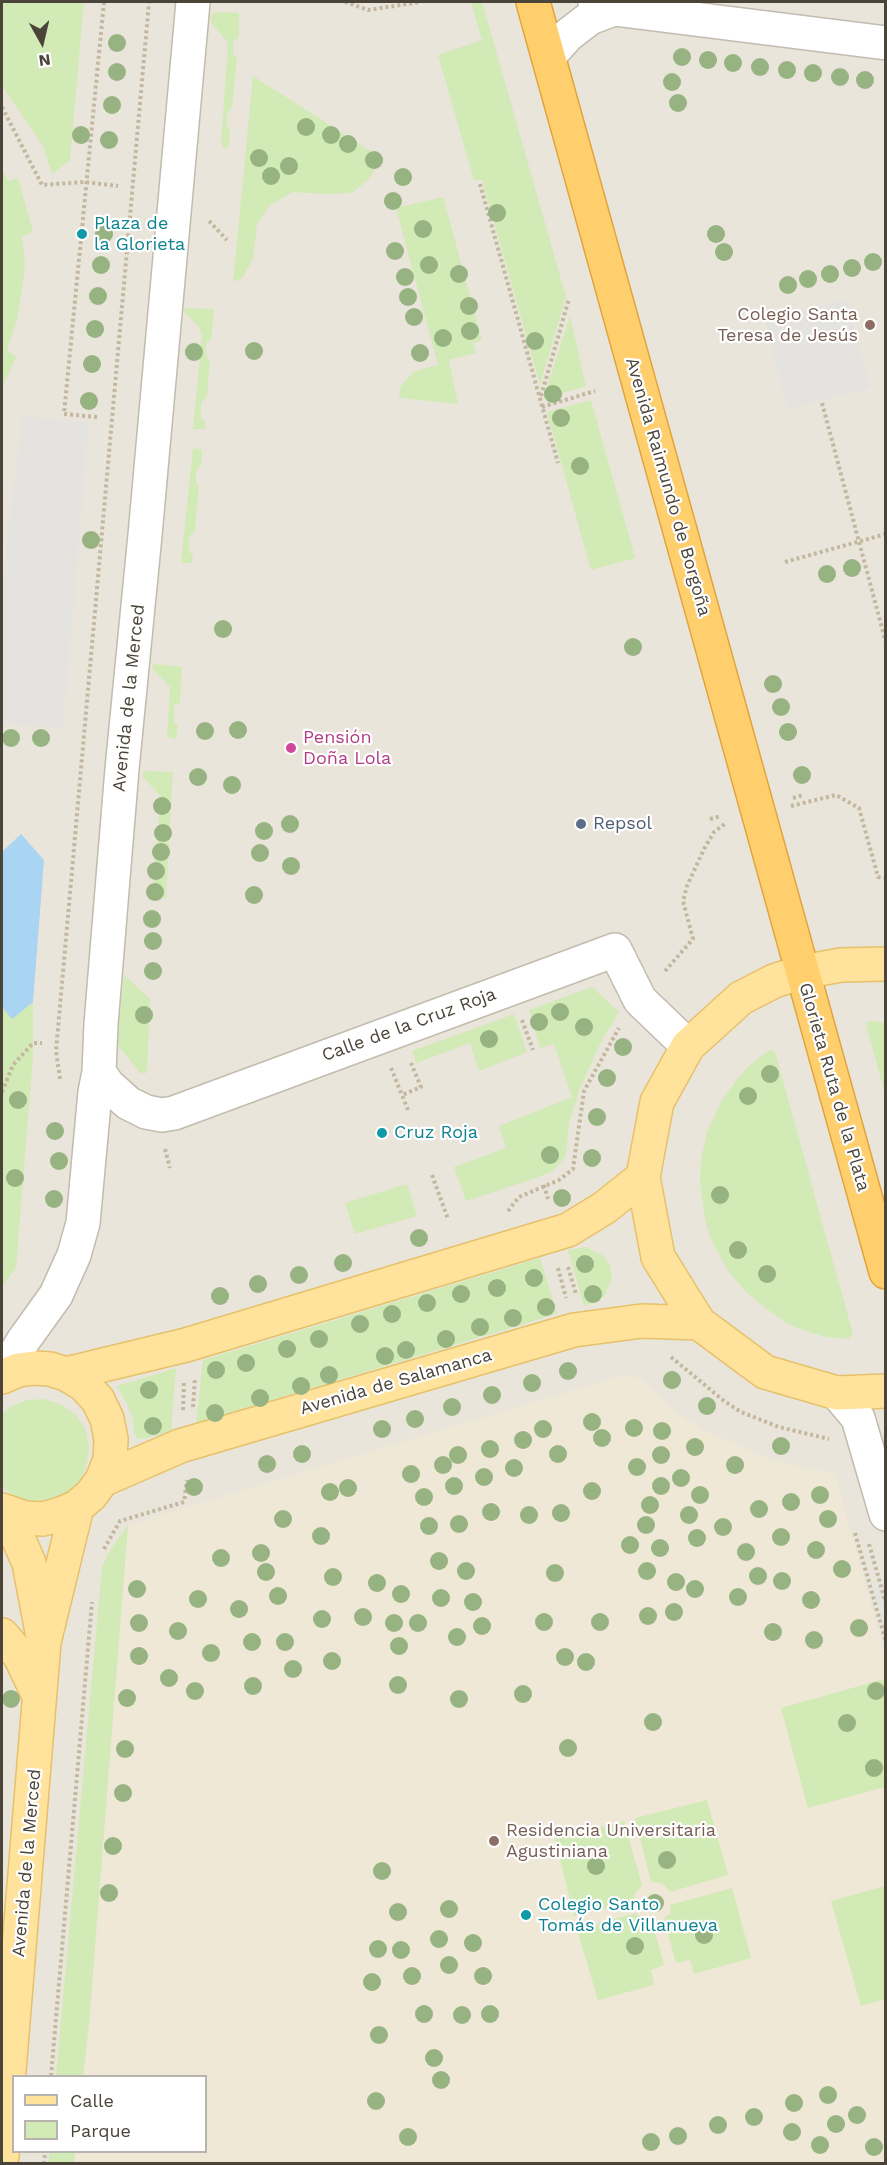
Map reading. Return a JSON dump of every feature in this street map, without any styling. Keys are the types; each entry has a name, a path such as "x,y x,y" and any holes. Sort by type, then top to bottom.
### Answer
{"highway":[{"name":"Avenida Raimundo de Borgoña","path":"533,2 802,972"},
{"name":"Glorieta Ruta de la Plata","path":"802,972 885,1272"}],"main road":[{"name":"Glorieta Ruta de la Plata","path":"885,964 841,965 802,972 774,981 741,998 688,1047 657,1102 643,1177 658,1257 699,1323 765,1372 837,1393 885,1391"},
{"path":"66,1374 186,1345 568,1230 604,1208 643,1177"},
{"name":"Avenida de Salamanca","path":"102,1480 180,1446 574,1330 642,1321 699,1323"},
{"path":"2,1376 34,1368 50,1369 66,1374 84,1385 98,1400 107,1419 111,1439 110,1460 102,1480 77,1507 43,1518 25,1518 4,1512"},
{"name":"Avenida de la Merced","path":"2,2156 44,1642 77,1507"},
{"name":"Avenida de la Merced","path":"4,1512 29,1563 44,1642"},
{"path":"2,1635 20,1656 39,1696"}],"street":[{"name":"Avenida de la Merced","path":"2,1376 22,1341 56,1295 74,1255 82,1223 99,1072 122,769 193,2"},
{"path":"549,56 568,35 604,5 885,43"},
{"name":"Calle de la Cruz Roja","path":"99,1072 128,1103 146,1112 174,1113 615,950 640,1000 688,1047"},
{"path":"837,1393 858,1418 876,1526"}],"path":[{"path":"97,417 64,414 104,2"},
{"path":"61,1088 56,1051 149,2"},
{"path":"345,2 368,10 420,2"},
{"path":"2,107 42,185 85,182 118,186"},
{"path":"480,184 558,463"},
{"path":"540,399 569,299"},
{"path":"542,406 595,391"},
{"path":"822,404 885,643"},
{"path":"785,562 885,534"},
{"path":"794,798 804,795"},
{"path":"795,805 836,795 846,803 859,808 878,877 885,878"},
{"path":"710,819 721,816"},
{"path":"660,978 693,939 683,901 687,886 704,849 714,832 723,824"},
{"path":"522,1018 533,1050"},
{"path":"549,1203 544,1185 558,1180 573,1169 584,1091 623,1022"},
{"path":"2,1092 14,1065 33,1043 42,1043"},
{"path":"402,1095 421,1087 409,1058"},
{"path":"397,1081 408,1110"},
{"path":"164,1146 170,1168"},
{"path":"432,1175 448,1219"},
{"path":"567,1263 577,1296"},
{"path":"557,1266 566,1300"},
{"path":"663,1350 691,1375 741,1412 779,1427 832,1439"},
{"path":"193,1414 195,1372"},
{"path":"182,1417 185,1376"},
{"path":"100,1555 120,1521 184,1502 188,1479"},
{"path":"876,1526 885,1604"},
{"path":"855,1531 885,1642"},
{"path":"51,2075 92,1598"}],"shaded area":[{"path":"2,2 885,2 885,2163 2,2164"},
{"path":"847,299 870,388 787,409 765,320"},
{"path":"22,416 89,422 63,729 2,723 2,585"},
{"name":"Residencia Universitaria Agustiniana","path":"631,1375 645,1382 672,1409 701,1429 774,1461 835,1474 885,1657 885,2163 74,2164 75,2153 207,2153 207,2075 83,2075 128,1525 614,1378"},
{"path":"886,1584 885,1633 873,1588"}],"green space":[{"path":"2,2 84,2 70,160 52,174 43,146 2,86"},
{"path":"471,2 482,2 566,297 540,385 482,180 474,180 438,55 482,40"},
{"path":"239,13 239,37 233,42 233,54 237,58 232,107 227,114 227,126 230,131 229,146 224,149 221,143 228,43 211,22 211,14"},
{"path":"253,76 381,158 370,178 352,193 293,192 270,205 257,224 253,259 242,278 233,282"},
{"path":"2,168 8,181 18,178 33,232 22,236 25,264 22,290 17,320 7,350 16,357 2,388"},
{"path":"443,197 482,340 473,343 476,353 449,360 458,404 399,398 401,386 412,373 438,365 396,208"},
{"path":"185,308 214,309 211,340 207,341 206,347 206,356 210,360 207,396 201,403 201,419 205,421 205,429 193,429 202,336 198,326 184,312"},
{"path":"570,316 586,386 543,399"},
{"path":"591,400 635,558 591,570 547,412"},
{"path":"193,448 202,450 201,466 197,468 196,474 196,483 199,487 195,530 189,538 189,552 193,555 192,563 181,563"},
{"path":"153,664 182,667 180,703 174,705 174,722 178,725 176,739 167,737 170,687 152,668"},
{"path":"143,771 173,772 166,898 152,897 161,796 143,777"},
{"path":"124,975 150,999 147,1073 140,1073 117,1044"},
{"path":"592,987 619,1012 601,1042 580,1088 569,1123 566,1156 553,1171 466,1201 454,1167 506,1148 499,1126 572,1097 554,1044 540,1048 529,1010"},
{"path":"33,1002 33,1057 16,1268 2,1287 2,1007 12,1019"},
{"path":"514,1014 527,1052 479,1071 470,1043 416,1063 412,1051"},
{"path":"867,1022 885,1023 885,1094 867,1028"},
{"path":"770,1050 775,1052 853,1334 849,1339 826,1337 797,1328 760,1304 745,1291 727,1269 710,1237 705,1219 700,1182 701,1160 707,1132 722,1100 737,1079 750,1065"},
{"path":"407,1184 417,1216 355,1234 345,1203"},
{"path":"585,1247 604,1256 610,1266 612,1277 605,1295 599,1301 584,1306 568,1250"},
{"path":"540,1258 557,1314 196,1423 203,1360"},
{"path":"176,1368 171,1431 144,1439 137,1438 127,1404 117,1386"},
{"path":"45,1399 62,1405 76,1415 86,1430 89,1448 87,1465 79,1481 66,1493 49,1500 31,1501 14,1496 2,1486 2,1415 10,1407 27,1400"},
{"path":"128,1525 83,2075 56,2075 102,1567 109,1552"},
{"path":"884,1679 885,1787 808,1808 781,1708"},
{"path":"707,1800 728,1875 670,1892 662,1883 651,1882 635,1818"},
{"path":"624,1821 642,1885 636,1892 633,1902 574,1916 555,1839"},
{"path":"885,1886 885,1999 861,2006 831,1901"},
{"path":"732,1888 751,1958 694,1974 690,1960 676,1963 664,1918 671,1913 670,1905"},
{"path":"636,1913 642,1919 652,1922 664,1965 651,1970 654,1985 598,2000 577,1929"},
{"path":"50,2153 75,2153 74,2163 48,2163"}],"water":[{"path":"21,834 44,860 33,1002 12,1019 2,1007 2,852"}],"place":[{"name":"Plaza de la Glorieta","path":"82,234"},
{"name":"Colegio Santa Teresa de Jesús","path":"870,325"},
{"name":"Pensión Doña Lola","path":"291,748"},
{"name":"Repsol","path":"581,824"},
{"name":"Cruz Roja","path":"382,1133"},
{"name":"Residencia Universitaria Agustiniana","path":"494,1841"},
{"name":"Colegio Santo Tomás de Villanueva","path":"526,1915"}]}
